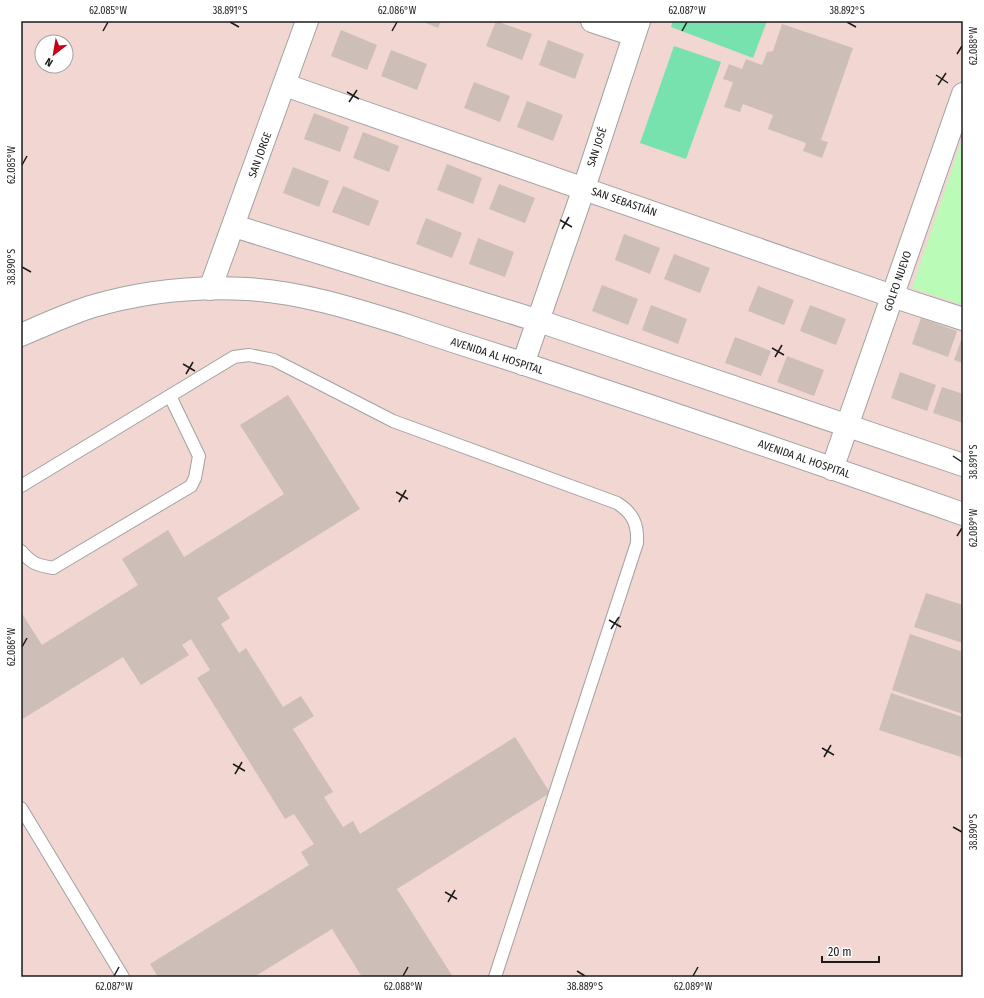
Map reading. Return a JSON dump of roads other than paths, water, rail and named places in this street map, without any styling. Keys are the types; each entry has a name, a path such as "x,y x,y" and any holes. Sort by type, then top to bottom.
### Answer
{"street":[{"name":"SAN JORGE","path":"210,289 307,21"},
{"path":"592,21 637,28"},
{"name":"SAN JOSÉ","path":"523,364 584,188 637,28"},
{"name":"SAN SEBASTIÁN","path":"285,85 892,296 963,319"},
{"name":"GOLFO NUEVO","path":"832,468 963,94"},
{"path":"234,226 538,321 963,465"},
{"name":"AVENIDA AL HOSPITAL","path":"21,335 54,320 90,307 166,292 210,289 246,289 283,293 322,301 374,315 832,468 963,514"}],"lane":[{"path":"21,486 234,357 249,355 274,360 393,421 617,503 630,512 638,532 637,543 495,977"},
{"path":"21,550 29,560 40,565 53,568 191,486 195,478 199,456 170,396"},
{"path":"21,808 123,977"}]}
